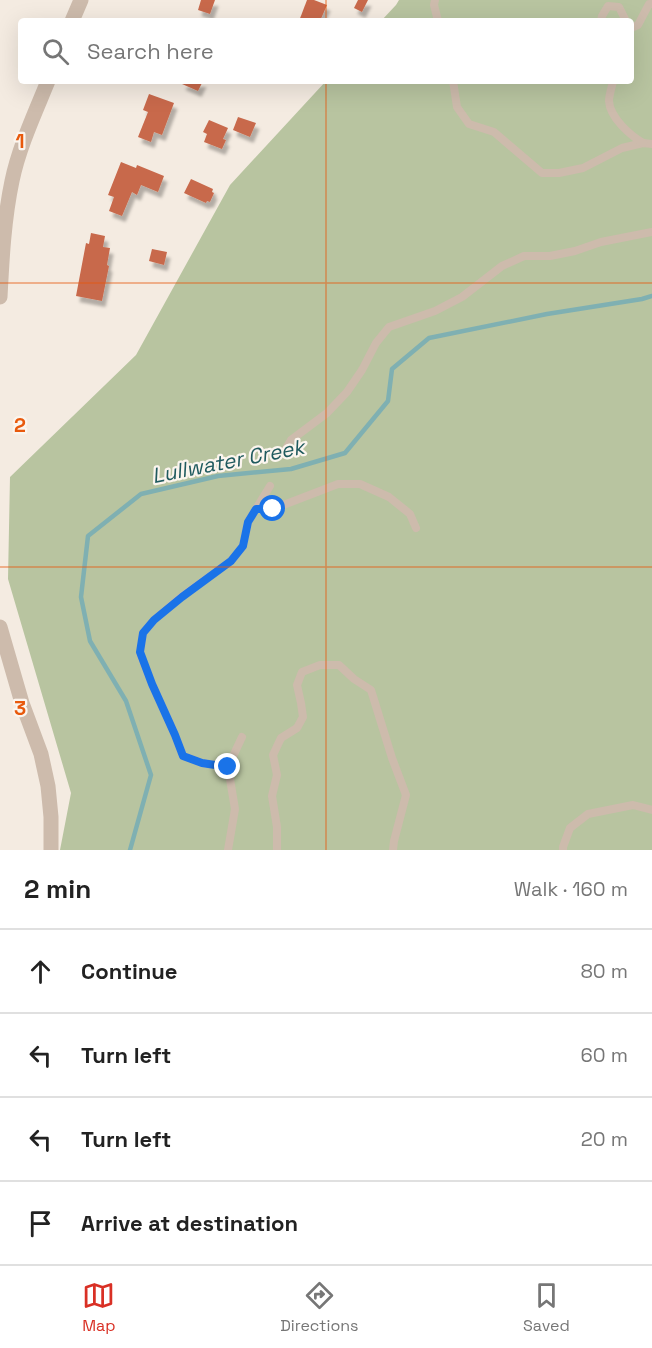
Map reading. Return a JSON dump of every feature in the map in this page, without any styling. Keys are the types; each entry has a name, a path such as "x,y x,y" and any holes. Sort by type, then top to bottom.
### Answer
{"street":[{"path":"73,18 81,0"},
{"path":"0,297 4,229 13,179 27,132 47,84"},
{"path":"0,627 3,651 41,754 48,786 51,850"}],"lane":[{"path":"435,0 437,18"},
{"path":"634,27 638,25 649,4 652,4"},
{"path":"602,18 608,6 619,8 624,18"},
{"path":"453,84 457,107 469,124 494,132 542,173 559,173 583,168 622,148 648,143"},
{"path":"612,84 609,102 615,116 629,134 648,143"},
{"path":"283,454 291,440 327,413 347,392 389,327 435,311 462,297 502,266 524,256 550,256 601,242 652,232"},
{"path":"256,509 273,509 338,484 360,484 389,497 410,514 416,528"},
{"path":"228,767 202,763 183,756 140,652 143,633 154,620 231,561 243,546 248,522 270,486"},
{"path":"277,850 277,827 272,796 277,775 273,755 281,738 297,728 303,717 297,685 302,672 320,665 339,665 371,690 406,795 393,850"},
{"path":"228,850 235,809 228,767 242,737"},
{"path":"563,850 570,828 588,814 633,805 652,810"}],"green space":[{"path":"399,0 652,0 652,850 60,850 71,793 8,579 10,477 136,355 230,185 323,84 634,84 634,18 384,18"}],"building":[{"path":"201,0 215,0 210,14 198,10"},
{"path":"307,0 327,5 321,18 300,18"},
{"path":"358,0 368,0 362,12 354,8"},
{"path":"182,84 202,84 198,91"},
{"path":"149,94 174,103 162,135 154,132 151,142 138,137 148,112 143,110"},
{"path":"238,117 256,123 250,137 233,130"},
{"path":"209,120 228,128 222,149 204,142 207,134 203,132"},
{"path":"121,162 136,168 137,165 164,176 158,192 141,185 137,195 132,192 122,216 109,211 114,197 108,195"},
{"path":"191,179 213,189 214,193 210,202 206,203 184,193"},
{"path":"91,233 105,236 103,247 110,248 102,301 76,296 86,243 89,244"},
{"path":"152,249 167,252 164,265 149,261"}],"waterway":[{"name":"Lullwater Creek","path":"130,850 151,775 126,701 90,641 81,597 88,536 141,494 218,476 291,469 345,453 388,401 392,369 429,338 652,296"}],"route":[{"path":"228,767 202,763 183,756 140,652 143,633 154,620 182,597 231,561 243,546 248,522 256,509 273,509"}]}
